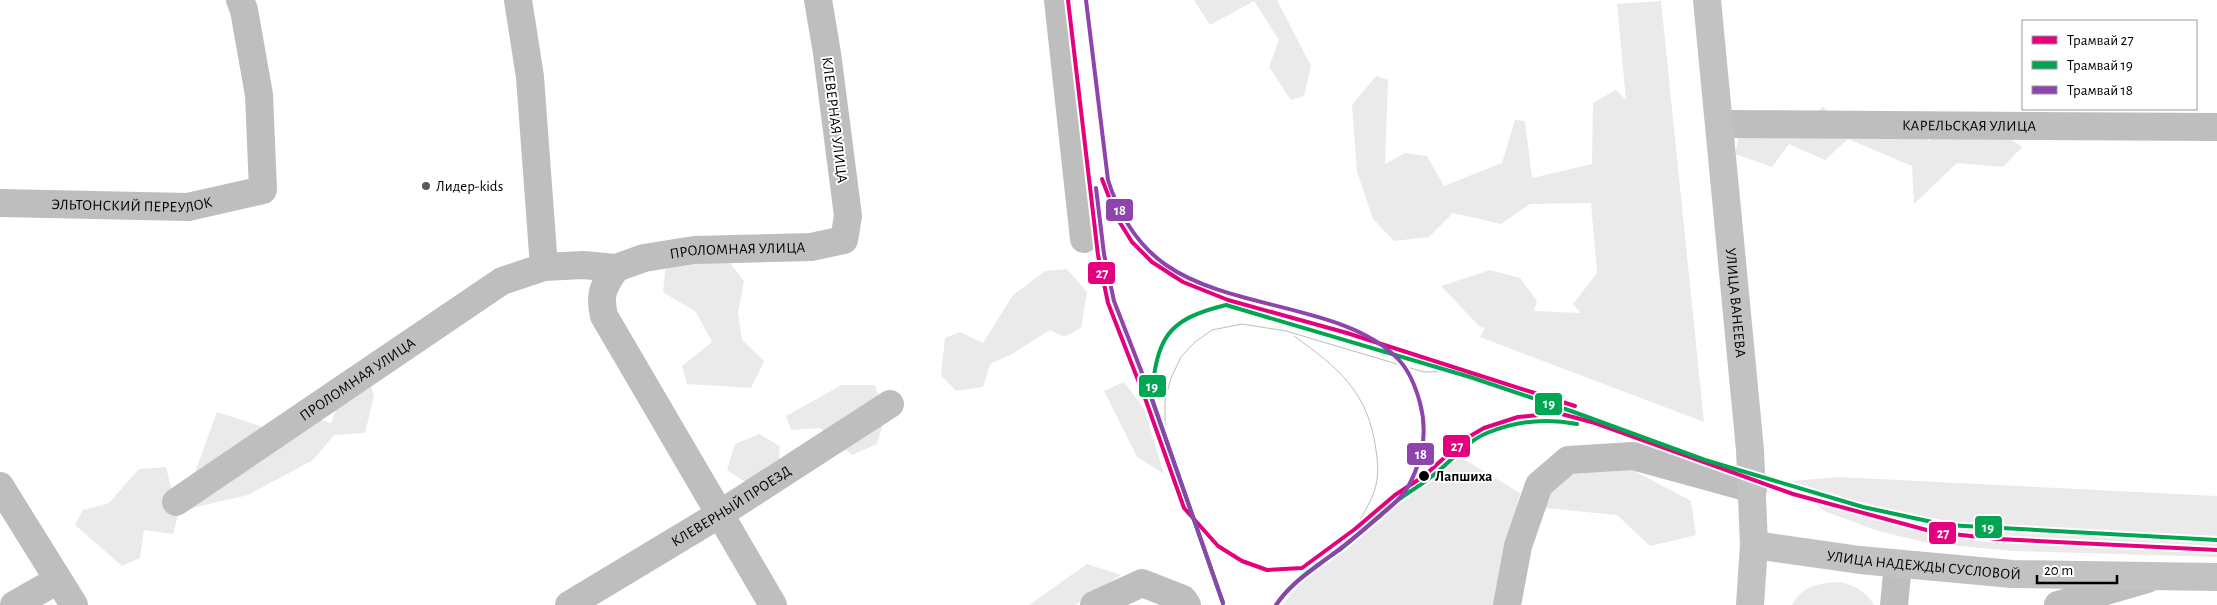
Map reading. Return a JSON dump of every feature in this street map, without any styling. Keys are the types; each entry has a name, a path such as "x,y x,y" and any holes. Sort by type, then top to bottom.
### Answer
{"main road":[{"name":"УЛИЦА ВАНЕЕВА","path":"1707,0 1753,489 1754,545 1750,605"},
{"name":"УЛИЦА НАДЕЖДЫ СУСЛОВОЙ","path":"1754,545 1898,564 2012,574 2217,577"}],"street":[{"name":"ЭЛЬТОНСКИЙ ПЕРЕУЛОК","path":"0,203 188,207 263,190 259,95 244,10 240,0"},
{"path":"518,0 530,77 544,267"},
{"name":"КЛЕВЕРНАЯ УЛИЦА","path":"818,0 848,216 844,240"},
{"path":"1058,0 1084,240"},
{"name":"КАРЕЛЬСКАЯ УЛИЦА","path":"1720,124 2217,128"},
{"name":"ПРОЛОМНАЯ УЛИЦА","path":"176,502 502,281 544,267 584,265 616,268 644,258 694,250 811,247 844,240"},
{"path":"616,268 604,285 600,300 604,316 773,605"},
{"name":"КЛЕВЕРНЫЙ ПРОЕЗД","path":"570,605 720,514 890,404"},
{"path":"1507,605 1518,546 1539,485 1568,460 1633,456 1753,489"},
{"path":"0,486 74,605"},
{"path":"1894,605 1898,564"},
{"name":"УЛИЦА НАДЕЖДЫ СУСЛОВОЙ","path":"2058,605 2154,577"},
{"path":"14,605 58,580"},
{"path":"1094,605 1142,583 1184,599 1188,605"}],"shaded area":[{"path":"1194,0 1277,0 1311,66 1304,96 1291,100 1269,67 1279,40 1254,1 1210,25"},
{"path":"1661,1 1704,422 1480,337 1485,328 1480,327 1441,286 1490,270 1520,278 1537,301 1534,311 1581,313 1573,304 1597,273 1591,203 1530,204 1501,224 1453,213 1429,237 1394,241 1373,219 1357,172 1352,105 1376,76 1388,80 1385,164 1405,153 1427,156 1444,186 1502,163 1515,120 1525,121 1532,178 1592,164 1593,103 1616,90 1626,100 1617,4"},
{"path":"1823,107 1856,135 1906,122 1929,141 1974,112 2022,147 2003,167 1957,163 1914,204 1912,166 1848,139 1825,160 1789,144 1772,167 1735,154 1740,131 1787,134"},
{"path":"716,245 744,281 738,313 742,340 764,361 751,388 687,384 682,366 712,342 696,312 663,292 666,263"},
{"path":"1067,269 1087,292 1081,328 1064,337 1050,330 1012,354 990,364 983,387 956,391 941,375 945,338 960,332 983,343 1013,295 1045,271"},
{"path":"363,364 374,396 365,433 334,435 313,460 248,495 179,511 173,534 144,530 140,558 122,566 75,525 83,510 109,503 139,469 166,467 173,496 190,486 217,412 267,428 292,411 331,423 351,370"},
{"path":"1124,382 1144,409 1164,474 1137,457 1104,391"},
{"path":"842,385 875,385 885,418 877,444 852,455 820,428 791,430 786,416"},
{"path":"759,434 780,446 778,470 753,487 727,470 735,444"},
{"path":"1460,457 1520,493 1496,605 1282,605 1316,566"},
{"path":"1623,465 1691,501 1696,535 1650,546 1617,515 1535,507 1569,470"},
{"path":"1838,477 2217,496 2217,557 2013,551 1928,543 1878,531 1824,511 1792,481"},
{"path":"1087,564 1121,575 1075,605 1029,605"},
{"path":"1840,582 1860,590 1874,605 1792,605 1801,593 1812,586"}],"tram line":[{"name":"27","path":"1068,0 1098,255 1108,303 1145,398 1184,508 1218,546 1242,561 1267,570 1302,568 1355,529 1395,495 1424,476 1465,439 1484,428 1518,417 1558,413 1595,423 1793,494 1934,532 1998,539 2217,550"},
{"name":"18","path":"1086,0 1108,180 1117,205 1137,238 1155,257 1193,280 1255,301 1320,317 1350,328 1377,342 1403,365 1412,380 1418,397 1423,425 1422,446 1417,467 1405,492 1379,517 1294,585 1276,605"},
{"name":"27","path":"1102,179 1117,218 1132,242 1152,262 1183,282 1228,300 1347,333 1575,406"},
{"name":"18","path":"1096,188 1104,254 1114,301 1151,396 1223,603"},
{"name":"19","path":"1223,603 1151,397 1157,360 1168,334 1177,325 1190,317 1226,305 1470,377 1571,411 1705,460 1863,507 1946,525 2217,540"},
{"path":"1165,458 1165,399 1171,378 1181,357 1195,342 1212,330 1242,324 1286,331 1424,372 1472,371"},
{"path":"1294,336 1338,371 1349,384 1359,397 1372,430 1377,460 1377,481 1370,501 1355,529"},
{"name":"19","path":"1276,605 1290,588 1306,574 1342,548 1397,501 1431,477 1479,437 1520,423 1554,421 1577,424"}],"place":[{"name":"Лидер-kids","path":"426,186"},
{"name":"Лапшиха","path":"1424,476"}]}
